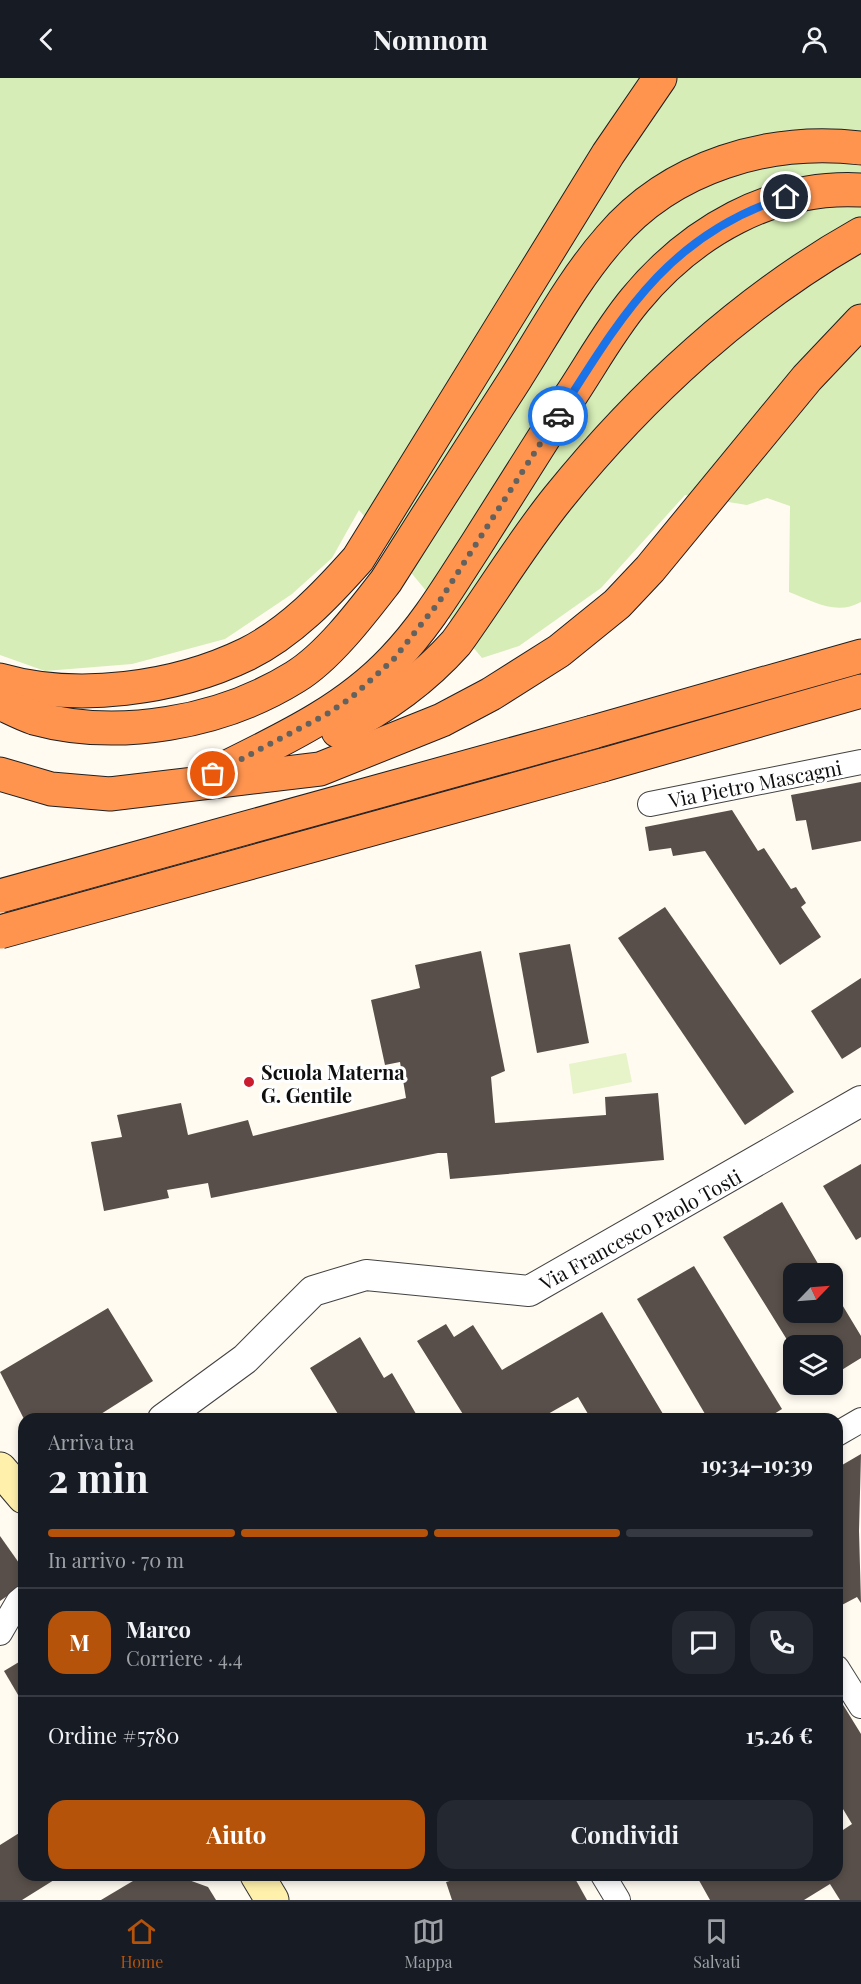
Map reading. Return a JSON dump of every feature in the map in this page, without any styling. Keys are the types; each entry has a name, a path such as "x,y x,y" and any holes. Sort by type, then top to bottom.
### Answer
{"highway":[{"path":"0,680 26,687 97,689 175,679 213,668 248,653 278,634 320,601 358,559 608,154 660,78"},
{"path":"0,703 33,717 107,726 174,722 236,705 296,676 348,630 386,581 586,268 632,215 660,194 725,161 761,151 817,144 861,148"},
{"path":"193,784 294,733 351,698 393,660 439,602 618,323 648,285 675,257 725,223 758,206 812,192 861,190"},
{"path":"193,784 300,750 341,729 425,675 456,643 556,500 634,413 685,364 742,315 861,234"},
{"path":"0,774 51,789 110,794 320,769 442,720 529,671 589,629 617,604 674,540 807,378 861,321"},
{"path":"0,896 861,656"},
{"path":"0,932 861,692"}],"main road":[{"path":"0,1469 18,1490"},
{"path":"0,1493 18,1503"},
{"path":"261,1881 272,1900"}],"street":[{"name":"Via Pietro Mascagni","path":"650,804 861,762"},
{"name":"Via Francesco Paolo Tosti","path":"171,1413 245,1359 313,1291 366,1275 529,1291 861,1101"},
{"path":"843,1430 861,1420"},
{"path":"0,1633 18,1602"},
{"path":"843,1678 861,1706"},
{"path":"607,1881 618,1900"}],"green space":[{"path":"0,78 861,78 861,602 843,608 825,606 789,592 790,506 767,498 747,505 685,495 601,588 519,646 482,658 359,510 332,558 292,594 225,639 132,664 45,671 0,655"},
{"path":"626,1053 632,1082 573,1094 569,1064"}],"building":[{"path":"861,782 861,841 812,850 806,820 796,821 791,795"},
{"path":"732,810 758,851 764,848 791,889 796,887 806,903 801,907 821,937 780,965 705,851 673,856 671,848 649,851 645,827"},
{"path":"665,907 794,1092 745,1125 618,938"},
{"path":"570,944 589,1043 537,1053 519,953"},
{"path":"481,951 505,1071 491,1077 495,1123 606,1115 605,1097 658,1093 664,1160 450,1179 447,1153 438,1153 211,1198 208,1183 167,1190 169,1198 104,1211 91,1142 122,1137 117,1115 181,1103 188,1135 248,1120 253,1136 406,1098 400,1062 385,1065 371,1000 420,988 415,965"},
{"path":"861,978 861,1047 842,1059 811,1011"},
{"path":"861,1164 861,1237 856,1240 823,1186"},
{"path":"782,1202 818,1263 783,1263 783,1323 843,1323 843,1306 861,1336 861,1358 843,1369 843,1335 784,1335 723,1237"},
{"path":"694,1266 782,1409 776,1413 704,1413 637,1299"},
{"path":"108,1308 153,1381 102,1413 21,1413 0,1372"},
{"path":"602,1312 662,1413 587,1413 578,1397 550,1413 462,1413 417,1341 446,1324 454,1337 473,1325 502,1370"},
{"path":"360,1337 384,1378 392,1373 415,1413 337,1413 310,1368"},
{"path":"861,1454 859,1531 861,1603 857,1597 843,1604 843,1464"},
{"path":"0,1536 18,1562 18,1588 0,1601"},
{"path":"18,1663 18,1695 4,1671"},
{"path":"843,1705 861,1734 861,1900 840,1900 830,1884 804,1900 710,1900 699,1881 843,1881 843,1830 852,1824 843,1809"},
{"path":"18,1834 18,1881 52,1881 22,1900 0,1900 0,1845"},
{"path":"133,1881 192,1881 208,1887 216,1900 101,1900"},
{"path":"576,1881 587,1900 452,1900 446,1882"}],"way so far":[{"path":"213,774 327,714 372,681 393,660 408,644 439,602 558,416"}],"place":[{"name":"Scuola Materna G. Gentile","path":"249,1082"}],"route":[{"path":"558,416 618,323 635,300 675,257 725,223 758,206 786,197"}]}
